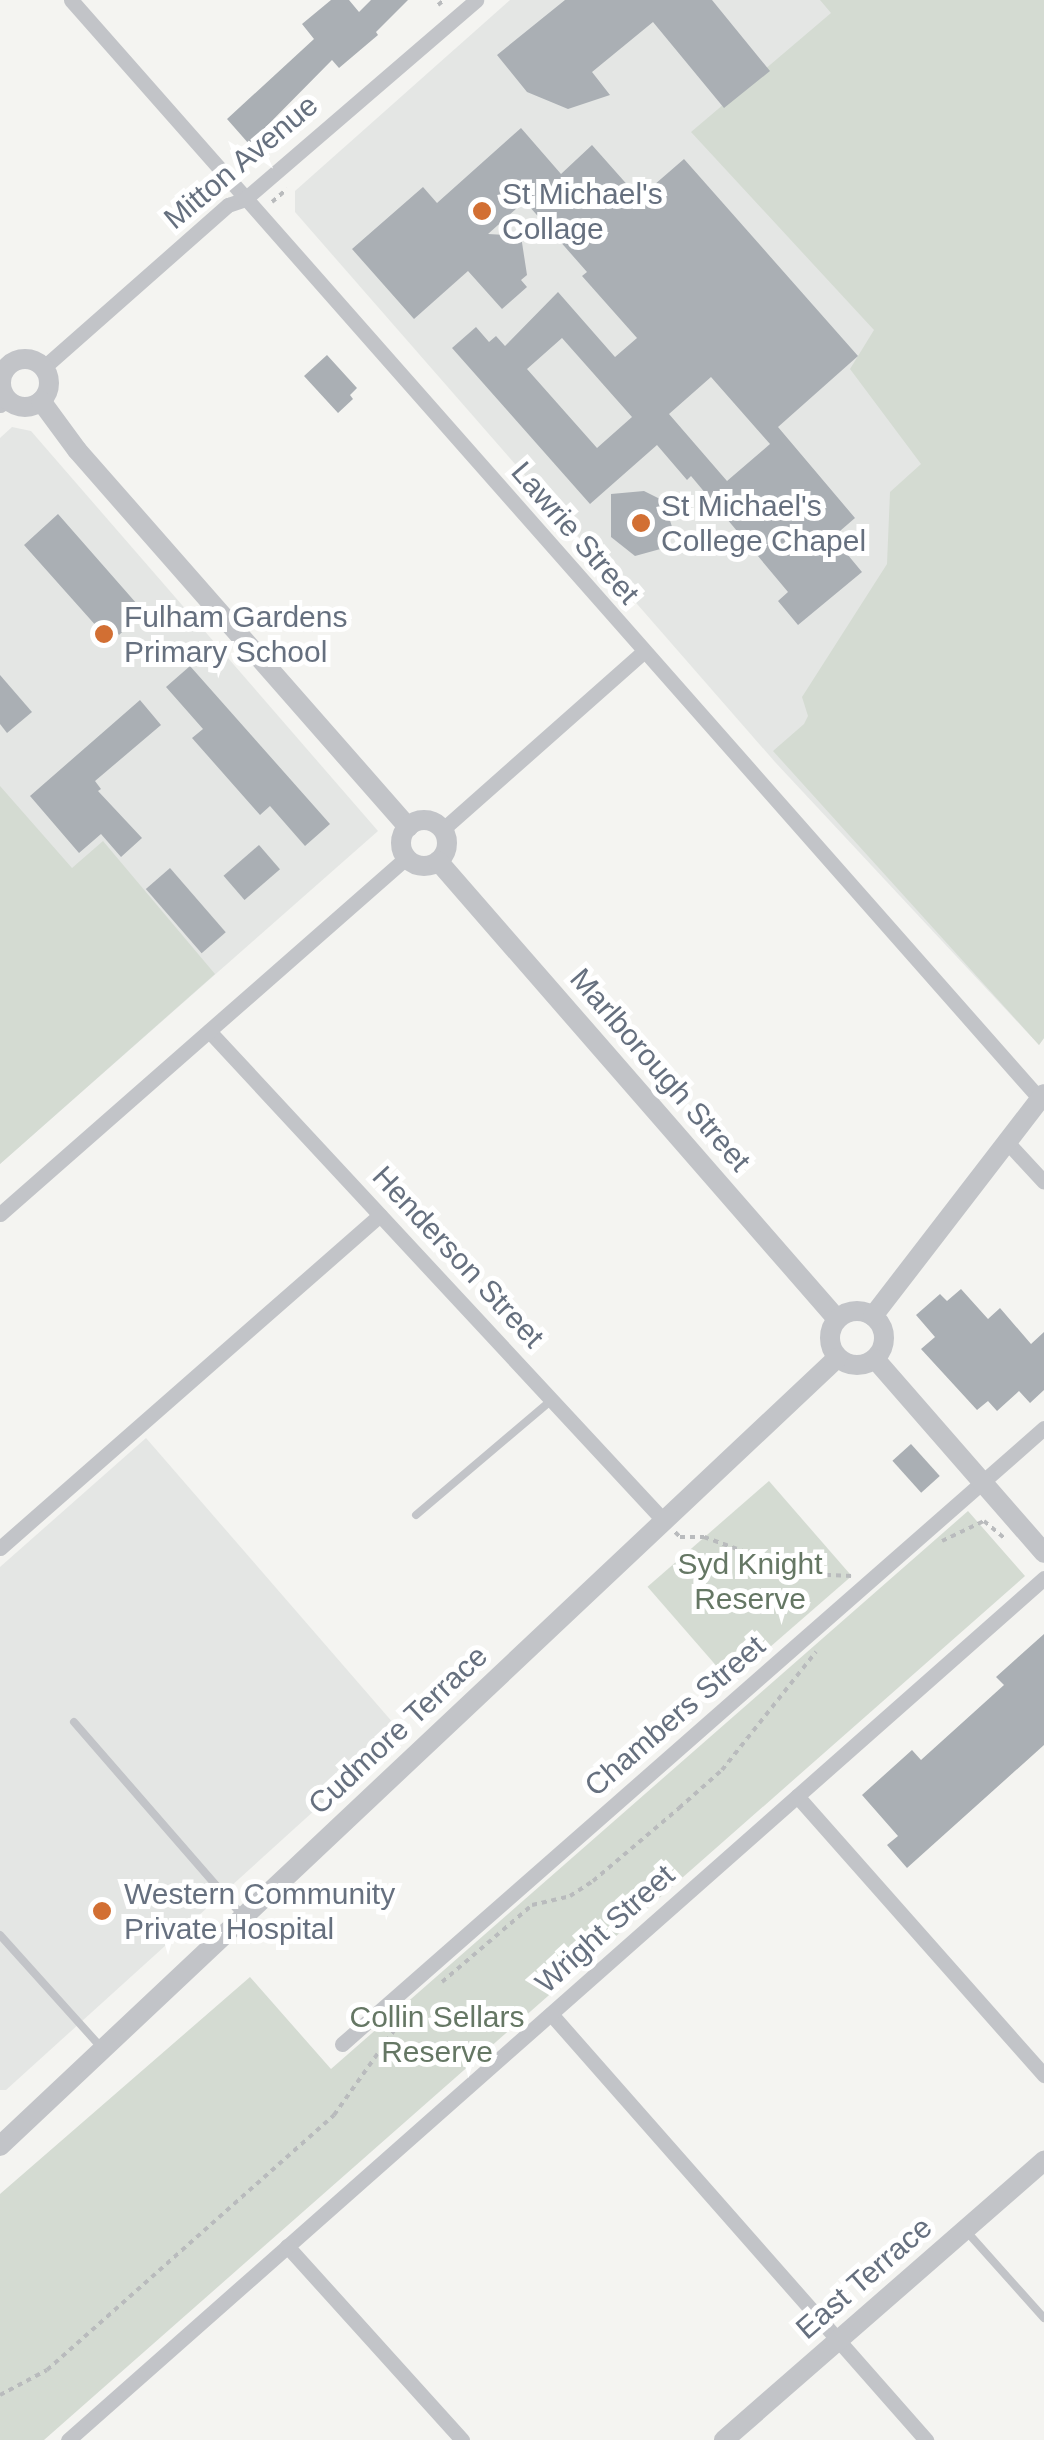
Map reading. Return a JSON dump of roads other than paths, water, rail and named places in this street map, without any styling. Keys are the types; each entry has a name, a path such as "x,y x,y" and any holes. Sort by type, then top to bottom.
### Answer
{"street":[{"name":"Lawrie Street","path":"71,0 643,652 1042,1097"},
{"name":"Mitton Avenue","path":"44,368 228,205 244,198 469,2"},
{"path":"22,360 44,368 48,386 40,401 22,407 3,402 4,363 22,360"},
{"path":"40,401 77,450 408,827"},
{"path":"442,830 643,652"},
{"path":"422,820 442,830 446,848 438,861 419,866 406,858 401,839 408,827 422,820"},
{"path":"0,1214 406,858"},
{"name":"Marlborough Street","path":"438,861 836,1319"},
{"name":"Henderson Street","path":"209,1031 665,1522"},
{"path":"874,1316 1042,1097"},
{"path":"1007,1142 1044,1182"},
{"path":"0,1548 380,1215"},
{"path":"854,1310 874,1316 884,1342 875,1359 853,1366 838,1358 830,1343 836,1319 854,1310"},
{"name":"Cudmore Terrace","path":"1,2142 838,1358"},
{"path":"875,1359 1044,1553"},
{"name":"Chambers Street","path":"342,2044 1044,1428"},
{"name":"Wright Street","path":"68,2440 1044,1578"},
{"path":"797,1796 1044,2075"},
{"path":"551,2014 926,2440"},
{"name":"East Terrace","path":"724,2440 1044,2160"},
{"path":"288,2246 462,2440"}],"lane":[{"path":"416,1515 553,1399"},
{"path":"74,1722 243,1916"},
{"path":"0,1936 102,2048"},
{"path":"966,2229 1044,2318"}],"place":[{"name":"St Michael's Collage","path":"482,211"},
{"name":"St Michael's College Chapel","path":"641,523"},
{"name":"Fulham Gardens Primary School","path":"104,634"},
{"name":"Western Community Private Hospital","path":"102,1911"}],"park label":[{"name":"Syd Knight Reserve","path":"750,1581"},
{"name":"Collin Sellars Reserve","path":"437,2034"}]}
